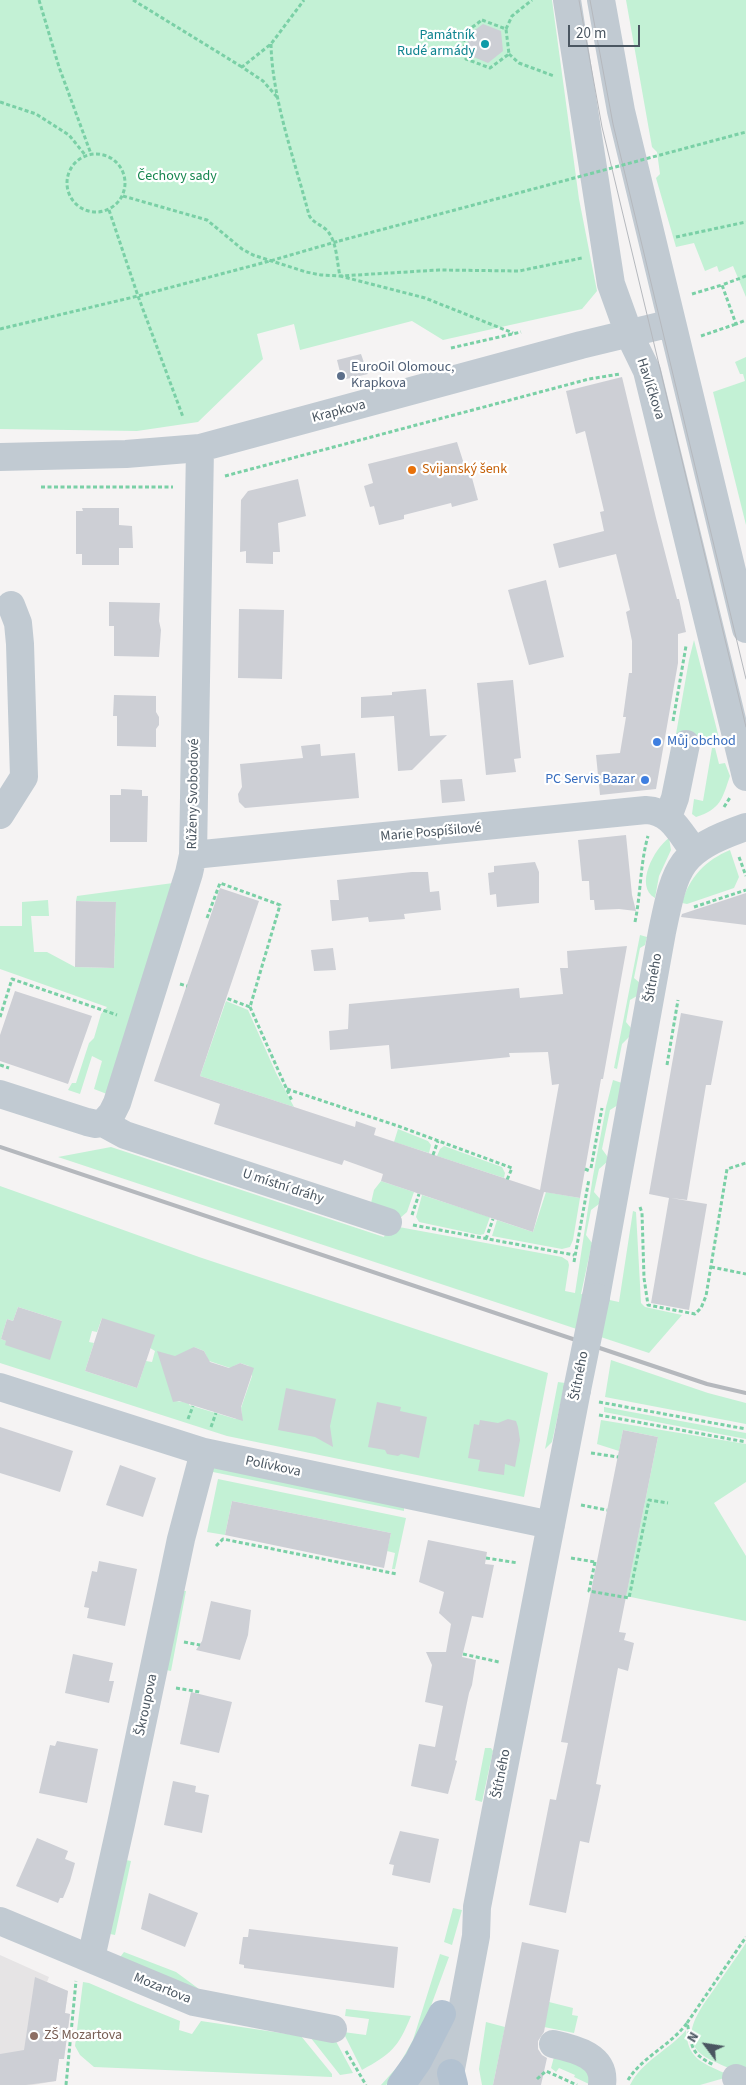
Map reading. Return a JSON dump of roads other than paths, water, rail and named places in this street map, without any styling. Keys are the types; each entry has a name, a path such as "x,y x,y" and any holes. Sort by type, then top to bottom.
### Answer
{"main road":[{"path":"401,2085 418,2061 442,2014"}],"street":[{"name":"Havlíčkova","path":"567,0 611,284 629,334 647,371 746,777"},
{"path":"601,0 621,111 746,629"},
{"name":"Krapkova","path":"0,457 126,454 200,448 672,323"},
{"name":"Růženy Svobodové","path":"103,1122 112,1113 117,1103 191,864 200,448"},
{"path":"0,815 24,777 18,623 11,605"},
{"path":"679,736 675,798 659,823 694,851"},
{"name":"Marie Pospíšilové","path":"191,864 646,810 655,811 659,823"},
{"name":"Štítného","path":"445,2082 476,1936 477,1908 551,1525 586,1399 596,1297 672,886 680,867 694,851 718,837 741,838"},
{"name":"U místní dráhy","path":"0,1094 87,1122 96,1124 103,1122 126,1135 399,1223"},
{"name":"Polívkova","path":"0,1387 204,1452 551,1525"},
{"name":"Škroupova","path":"84,1965 122,1824 182,1539 204,1452"},
{"name":"Štítného","path":"445,2082 442,2014 458,1954 477,1908"},
{"name":"Mozartova","path":"0,1921 84,1965 194,2010 333,2028"},
{"path":"553,2044 574,2048 590,2056 600,2068 602,2085"}],"tram line":[{"path":"579,0 602,127 746,727"},
{"path":"590,0 613,124 746,679"}],"railway":[{"path":"0,1147 707,1384 746,1393"}],"place":[{"name":"Památník Rudé armády","path":"485,44"},
{"name":"EuroOil Olomouc, Krapkova","path":"341,376"},
{"name":"Svijanský šenk","path":"412,470"},
{"name":"Můj obchod","path":"657,742"},
{"name":"PC Servis Bazar","path":"645,780"},
{"name":"ZŠ Mozartova","path":"34,2036"}],"park label":[{"name":"Čechovy sady","path":"177,177"}]}
